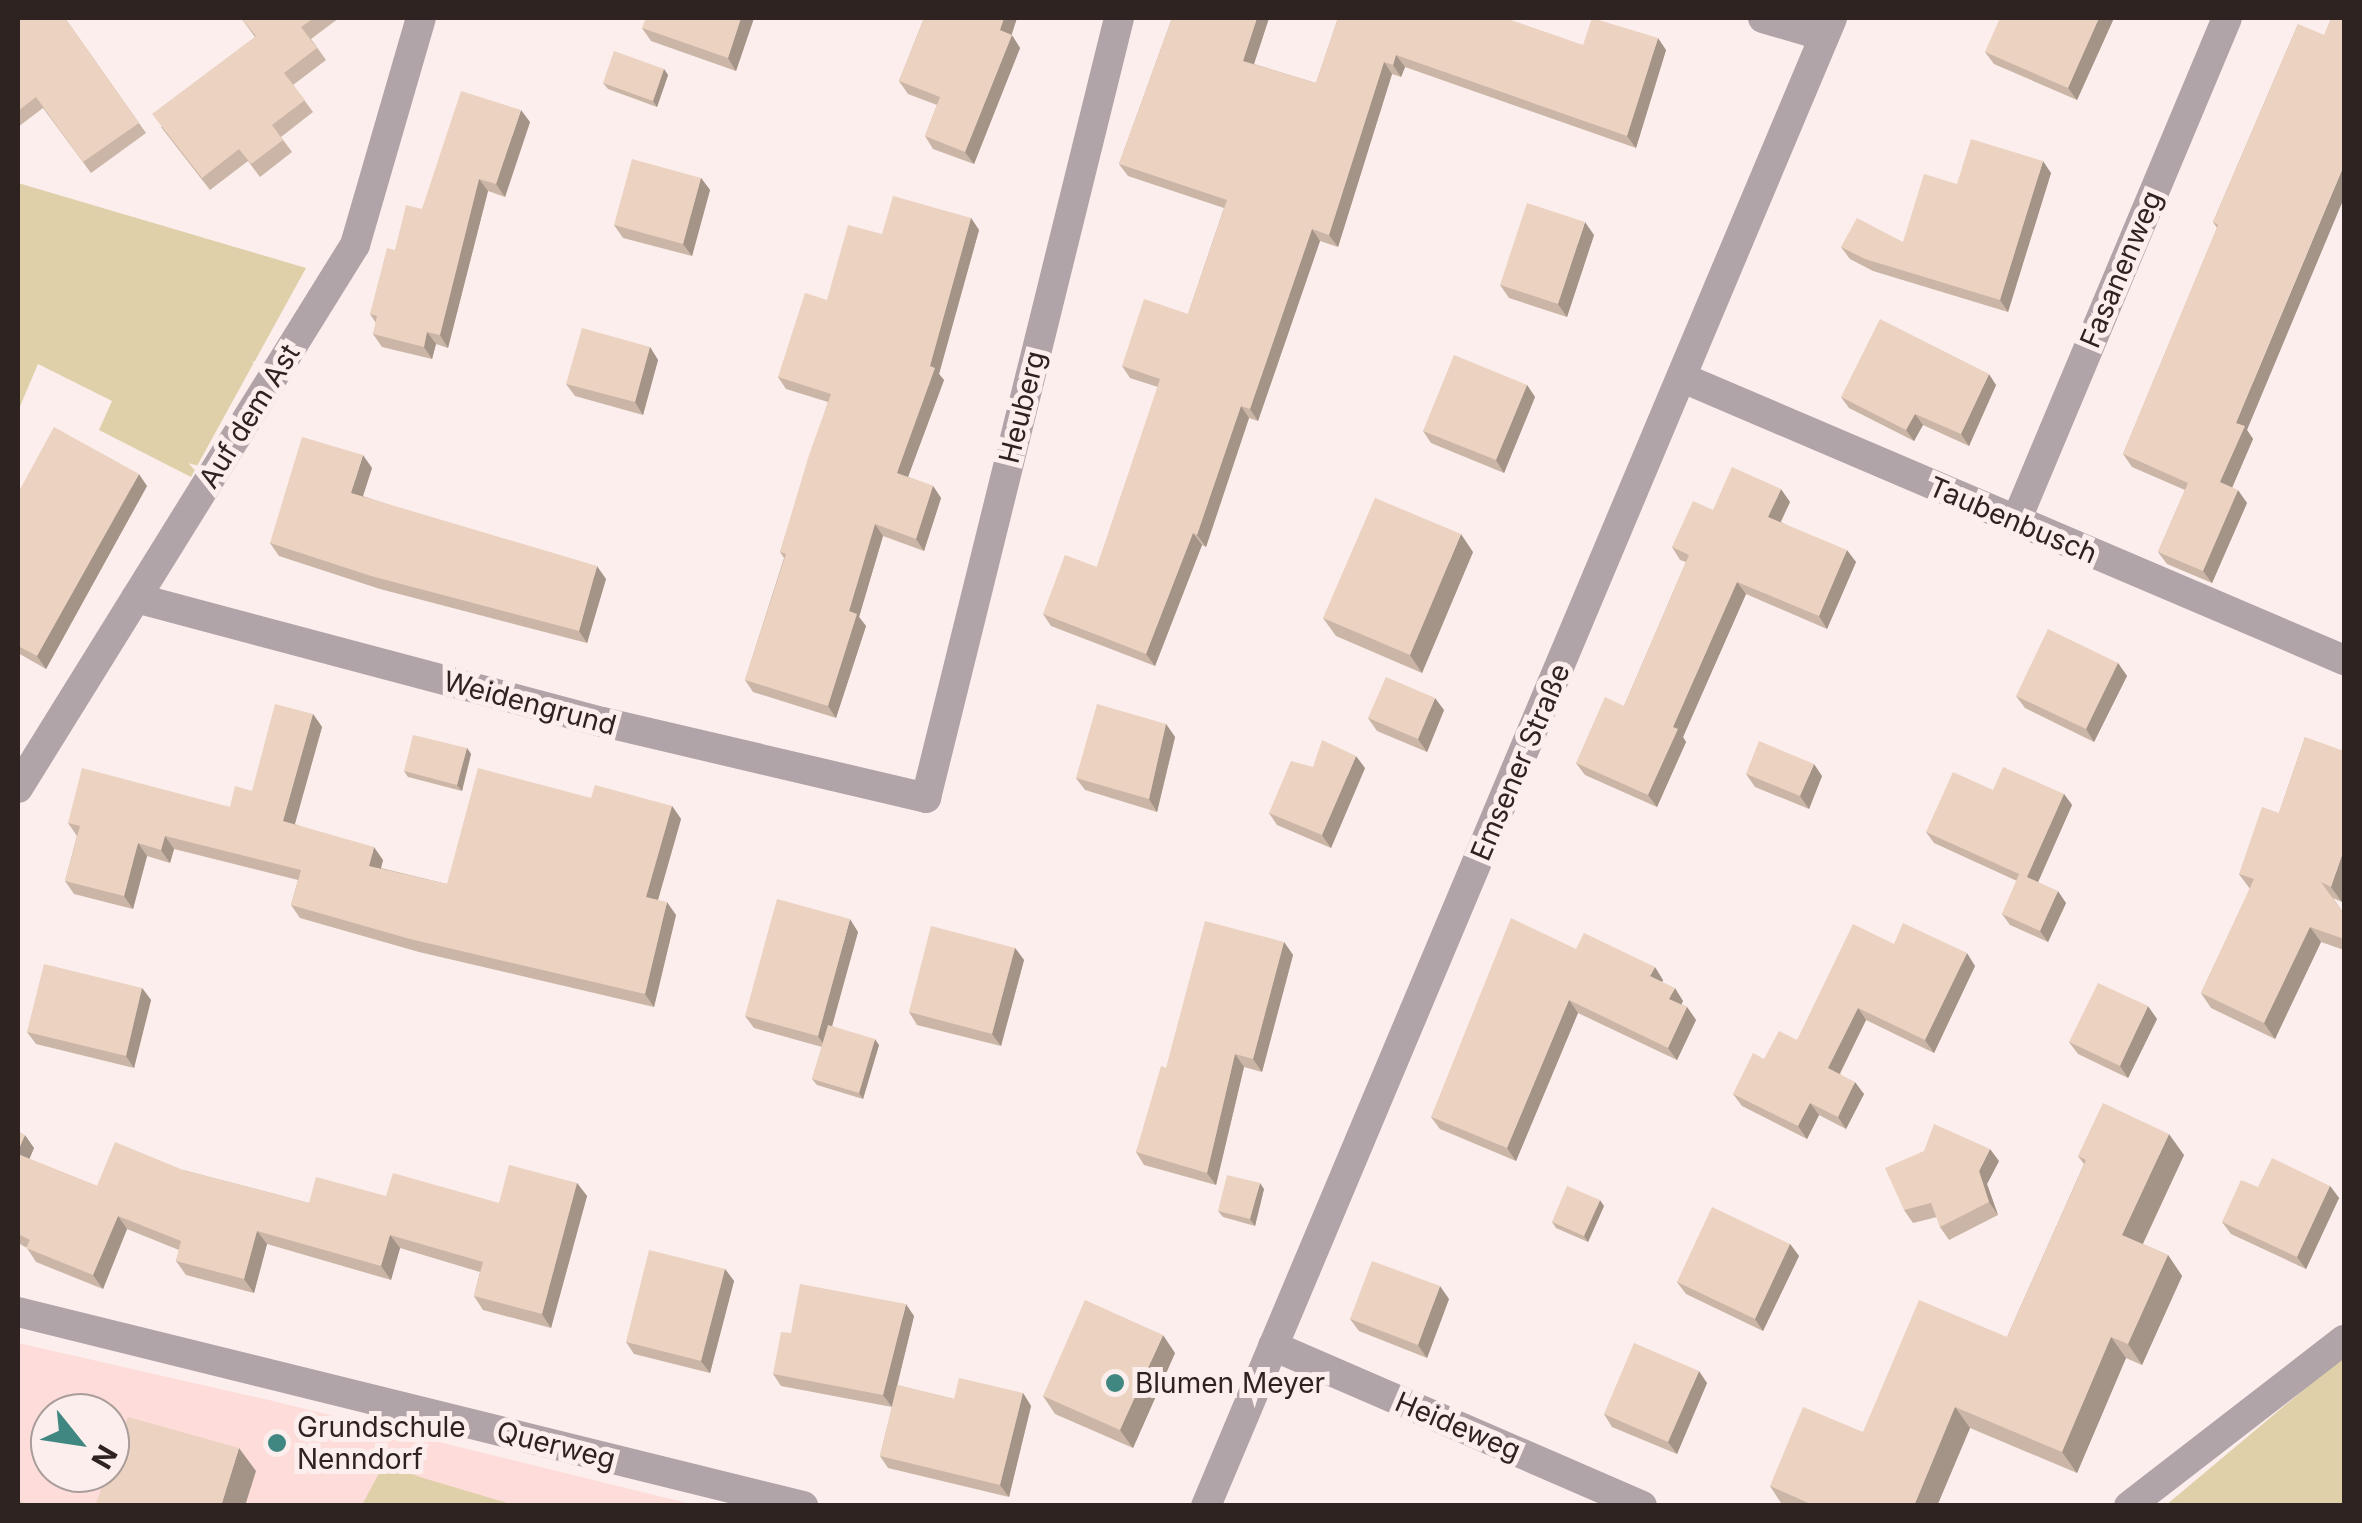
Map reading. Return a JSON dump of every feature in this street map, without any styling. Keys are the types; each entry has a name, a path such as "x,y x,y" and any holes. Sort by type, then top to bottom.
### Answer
{"street":[{"name":"Auf dem Ast","path":"18,788 355,245 421,18"},
{"name":"Heuberg","path":"926,798 1119,18"},
{"path":"1762,18 1828,27"},
{"name":"Fasanenweg","path":"2016,522 2227,18"},
{"name":"Emsener Straße","path":"1206,1506 1828,27"},
{"name":"Taubenbusch","path":"1683,378 2344,660"},
{"name":"Weidengrund","path":"136,598 603,722 926,798"},
{"name":"Querweg","path":"18,1312 803,1506"},
{"path":"2129,1506 2344,1340"},
{"name":"Heideweg","path":"1273,1346 1642,1506"}],"shaded area":[{"path":"18,183 306,268 191,477 99,430 112,401 38,364 18,411"},
{"name":"Grundschule Nenndorf","path":"18,1343 273,1401 695,1505 18,1506"},
{"path":"2344,1357 2344,1505 2165,1506 2321,1375"},
{"path":"384,1464 423,1478 514,1505 362,1505"}],"building":[{"path":"18,18 65,18 139,123 83,162 36,97 18,111"},
{"path":"241,18 314,18 301,27 317,48 284,73 305,100 272,125 283,140 251,164 239,149 202,178 152,114 256,36"},
{"path":"646,18 741,18 728,58 642,28"},
{"path":"924,18 1004,18 1000,30 1012,35 965,152 925,136 940,97 899,81"},
{"path":"1172,18 1257,18 1243,61 1316,83 1338,18 1505,18 1583,45 1592,18 1658,38 1627,136 1396,55 1393,65 1384,62 1329,235 1312,229 1250,409 1241,406 1197,535 1193,533 1146,654 1043,614 1065,555 1097,567 1160,379 1122,366 1144,299 1188,314 1227,200 1119,164"},
{"path":"2000,18 2099,18 2068,88 1985,52"},
{"path":"2331,18 2344,19 2344,165 2236,423 2245,426 2220,482 2238,490 2203,571 2158,552 2188,483 2123,454 2218,225 2213,222 2298,24 2324,35"},
{"path":"614,51 664,69 653,101 603,83"},
{"path":"461,91 521,110 496,184 479,179 440,335 427,332 424,347 373,334 377,316 370,314 387,248 395,250 406,205 422,209"},
{"path":"1971,139 2043,161 2000,300 1865,259 1841,247 1857,218 1903,242 1924,174 1957,184"},
{"path":"632,159 701,178 683,244 614,225"},
{"path":"893,196 971,218 930,366 935,368 897,473 933,486 916,539 875,524 849,611 857,614 828,706 745,680 786,554 780,552 809,455 831,394 778,377 805,293 827,300 848,225 882,234"},
{"path":"1527,203 1585,222 1558,304 1500,285"},
{"path":"1880,319 1989,374 1961,434 1915,414 1906,430 1841,397"},
{"path":"582,328 650,347 635,402 566,384"},
{"path":"1454,355 1527,385 1496,460 1423,431"},
{"path":"54,427 139,474 37,656 18,646 18,493"},
{"path":"302,437 363,455 351,493 597,566 579,631 371,576 270,543"},
{"path":"1732,467 1781,489 1768,517 1847,550 1819,616 1737,582 1673,727 1678,729 1648,795 1576,763 1605,697 1624,706 1689,555 1672,547 1693,501 1713,510"},
{"path":"1375,498 1461,534 1410,655 1323,618"},
{"path":"2048,629 2118,663 2086,729 2016,696"},
{"path":"1386,677 1435,698 1418,739 1368,718"},
{"path":"275,704 313,714 283,821 374,847 369,866 447,884 478,768 591,798 595,785 672,806 646,897 667,902 645,994 410,939 291,905 301,870 165,836 161,850 138,843 124,896 65,881 80,826 68,823 82,768 230,807 235,786 252,791"},
{"path":"1097,704 1166,724 1149,799 1076,778"},
{"path":"413,735 467,748 457,785 404,771"},
{"path":"2305,737 2344,751 2344,849 2331,887 2321,882 2344,914 2344,939 2310,927 2264,1023 2201,993 2254,879 2239,874 2262,807 2279,813"},
{"path":"1322,740 1356,756 1322,835 1269,813 1291,761 1313,767"},
{"path":"1759,741 1814,764 1800,796 1746,774"},
{"path":"2003,767 2064,794 2027,877 2058,891 2040,931 2002,914 2019,874 1926,832 1953,772 1993,790"},
{"path":"777,899 850,919 818,1036 745,1016"},
{"path":"1511,918 1576,949 1584,933 1655,967 1650,976 1675,988 1669,999 1687,1007 1668,1048 1569,1000 1507,1148 1431,1117"},
{"path":"1205,921 1284,942 1253,1059 1235,1054 1207,1173 1136,1152 1161,1066 1166,1068"},
{"path":"1903,923 1967,953 1925,1040 1858,1008 1828,1068 1855,1082 1838,1117 1810,1103 1798,1126 1733,1094 1753,1053 1764,1059 1779,1031 1797,1040 1853,924 1894,944"},
{"path":"931,926 1015,948 992,1034 909,1012"},
{"path":"44,964 142,988 126,1056 27,1032"},
{"path":"2098,983 2148,1006 2120,1066 2069,1042"},
{"path":"828,1025 875,1039 859,1093 812,1079"},
{"path":"2103,1103 2169,1134 2122,1235 2168,1255 2128,1344 2111,1337 2062,1452 1955,1407 1914,1506 1815,1506 1770,1486 1803,1407 1863,1432 1919,1300 2007,1337 2086,1160 2078,1156"},
{"path":"1934,1124 1990,1149 1979,1171 1989,1202 1940,1227 1931,1203 1904,1210 1885,1168 1924,1151"},
{"path":"18,1131 25,1135 18,1151"},
{"path":"115,1142 183,1170 309,1203 316,1177 386,1196 393,1173 499,1203 509,1165 577,1183 542,1314 474,1296 483,1262 390,1235 381,1266 257,1231 244,1279 176,1261 181,1241 118,1216 93,1275 26,1248 30,1240 18,1234 18,1154 97,1186"},
{"path":"2272,1158 2330,1186 2297,1257 2222,1222 2241,1180 2258,1187"},
{"path":"1227,1175 1260,1183 1250,1219 1218,1211"},
{"path":"1567,1186 1600,1200 1584,1236 1552,1222"},
{"path":"1712,1207 1790,1244 1755,1319 1677,1282"},
{"path":"649,1250 725,1269 701,1361 626,1342"},
{"path":"1372,1261 1440,1286 1418,1345 1350,1319"},
{"path":"800,1284 906,1304 883,1395 773,1374 781,1332 791,1333"},
{"name":"Blumen Meyer","path":"1085,1300 1163,1335 1120,1430 1043,1396"},
{"path":"1634,1343 1699,1371 1668,1442 1604,1414"},
{"path":"959,1378 1023,1393 1000,1485 880,1456 897,1385 954,1399"},
{"path":"130,1418 239,1448 221,1506 95,1506 100,1493 130,1493"}],"place":[{"name":"Blumen Meyer","path":"1115,1383"},
{"name":"Grundschule Nenndorf","path":"277,1443"}]}
